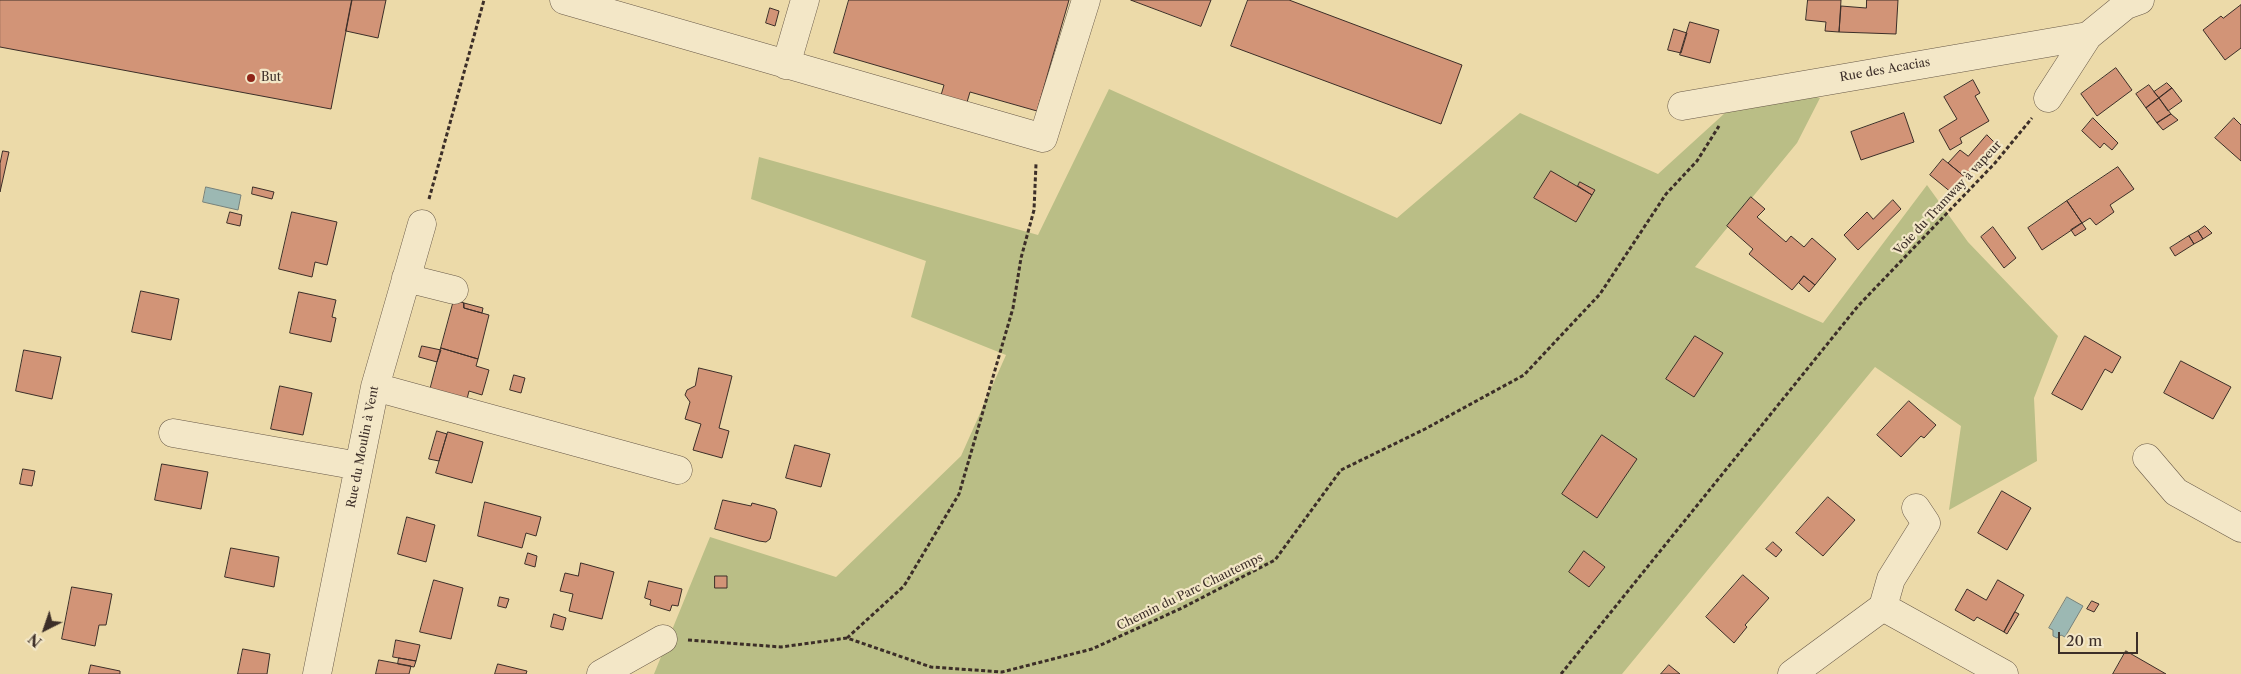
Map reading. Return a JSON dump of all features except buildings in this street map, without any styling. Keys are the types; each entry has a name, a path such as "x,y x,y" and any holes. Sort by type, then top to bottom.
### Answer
{"street":[{"path":"564,0 1043,138 1086,0"},
{"path":"786,65 805,0"},
{"name":"Rue des Acacias","path":"2048,98 2088,36 2130,2"},
{"name":"Rue des Acacias","path":"1682,106 2088,36"},
{"name":"Rue du Moulin à Vent","path":"317,674 375,387 422,224"},
{"path":"406,278 454,290"},
{"path":"375,387 678,470"},
{"path":"173,433 359,466"},
{"path":"2147,458 2176,492 2241,528"},
{"path":"1792,674 1883,607 1892,579 1926,522 1916,508"},
{"path":"1883,607 2004,674"},
{"path":"601,674 663,639"}],"path":[{"path":"422,224 484,0"},
{"name":"Chemin du Parc Chautemps","path":"663,639 716,641 781,647 847,638 931,667 1002,672 1092,649 1182,608 1275,560 1341,470 1425,429 1524,375 1600,294 1666,194 1697,161 1739,96"},
{"name":"Voie du Tramway à vapeur","path":"1560,674 1858,306 1995,163 2048,98"},
{"path":"847,638 904,586 960,494 1013,308 1021,258 1034,210 1036,164 1033,158"}],"green space":[{"path":"1759,82 1820,98 1797,143 1695,267 1823,323 1927,185 1968,242 2058,336 2034,398 2037,461 1949,510 1961,426 1875,367 1622,674 654,674 710,537 836,577 961,456 1006,355 911,317 926,261 751,199 759,157 1038,235 1109,89 1397,218 1520,113 1658,174"}],"water":[{"path":"206,187 241,195 238,210 203,202"},
{"path":"2067,597 2083,606 2065,637 2061,635 2057,638 2053,636 2053,630 2049,628"}],"place":[{"name":"But","path":"251,78"}]}
